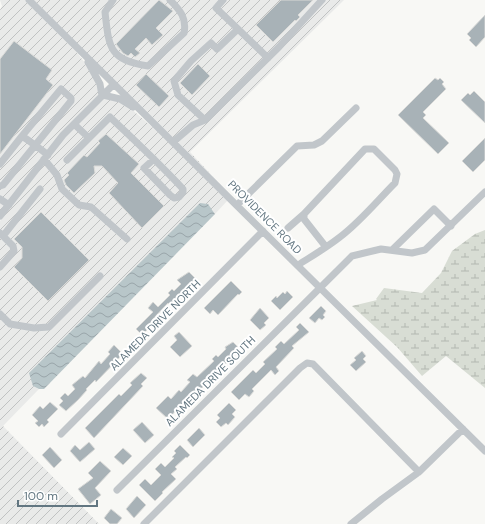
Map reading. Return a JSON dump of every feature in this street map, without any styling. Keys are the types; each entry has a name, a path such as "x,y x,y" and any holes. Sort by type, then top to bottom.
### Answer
{"street":[{"name":"PROVIDENCE ROAD","path":"29,0 485,451"},
{"path":"113,0 105,12 110,44 115,54 129,63 148,66 184,33 184,17 180,9 170,0"},
{"path":"223,0 216,8 268,58"},
{"path":"173,142 193,125 205,120 268,58 322,0"},
{"path":"205,120 178,95 174,81 191,61 211,43 218,49 238,29"},
{"path":"73,43 95,73 100,84 102,95"},
{"path":"0,216 74,124 114,84"},
{"path":"0,164 61,90 71,98 71,101 0,186"},
{"path":"102,95 120,99 153,124"},
{"path":"237,205 297,146 314,145 322,141 356,108"},
{"path":"67,160 110,117 154,159 183,189 183,192 179,197 174,198 170,195 144,168 154,159"},
{"path":"74,124 89,138"},
{"path":"22,136 35,145 46,157 58,175 62,189 79,205 91,207 127,239"},
{"path":"288,228 304,214 368,148 374,149 395,170 397,174 395,182 349,230 298,266"},
{"path":"0,267 14,251 13,246 2,235 40,189"},
{"name":"ALAMEDA DRIVE SOUTH","path":"117,490 352,256 380,249 412,253 425,250 484,194"},
{"path":"0,199 9,204"},
{"path":"392,250 434,209 451,226"},
{"path":"304,214 304,219 326,247"},
{"name":"ALAMEDA DRIVE NORTH","path":"61,434 263,231"},
{"path":"0,314 10,324 34,328 49,327 100,276"},
{"path":"144,524 300,368 307,364 313,364 420,472"},
{"path":"351,524 382,499 420,472 463,429"}],"shaded area":[{"path":"0,0 25,0 71,45 89,68 97,84 99,95 0,211 0,10 2,6"},
{"path":"33,0 344,0 190,152 232,197"},
{"path":"111,98 129,107 151,126 228,200 215,214 212,209 33,386 39,389 3,426 99,524 0,524 0,221 65,137 103,99"}],"green space":[{"path":"485,230 485,388 446,356 422,376 397,347 352,306 377,300 376,299 384,288 422,293 441,273 452,251 475,234"}],"water":[{"path":"200,203 208,204 215,214 44,389 39,389 33,386 29,373"}],"building":[{"path":"159,0 173,11 156,28 163,35 152,45 146,38 135,49 140,53 135,57 131,53 128,56 123,53 116,44"},
{"path":"281,0 313,0 298,15 300,17 273,42 256,25"},
{"path":"485,15 485,37 476,47 469,40 471,38 467,34"},
{"path":"14,41 52,70 46,79 53,85 0,154 0,59"},
{"path":"198,64 210,76 192,95 180,83"},
{"path":"146,74 169,96 159,107 136,85"},
{"path":"435,78 438,80 440,78 444,82 442,84 446,89 423,112 426,115 423,118 449,143 438,154 398,115"},
{"path":"474,91 485,102 485,123 461,100 468,93 470,95"},
{"path":"106,134 139,164 131,173 164,206 142,228 109,193 118,183 102,166 94,166 95,173 74,193 66,185 64,180 69,175 67,173 84,155 87,157 100,143 98,141"},
{"path":"485,138 485,160 473,172 462,161"},
{"path":"41,212 89,260 48,301 14,267 22,258 22,247 14,239"},
{"path":"189,272 196,279 190,284 192,286 171,306 168,303 152,320 154,323 142,335 136,329 153,312 148,308 153,302 158,307 170,295 168,293 172,289 174,291 181,284 177,280"},
{"path":"231,281 242,292 239,295 238,294 218,315 213,310 210,314 204,308"},
{"path":"287,291 293,297 280,310 271,301 276,296 277,298 283,292 285,294"},
{"path":"321,306 326,311 323,315 325,317 322,320 319,318 315,323 309,318"},
{"path":"260,308 269,318 264,323 266,325 260,330 250,320"},
{"path":"300,323 309,332 292,346 294,348 276,367 279,371 275,375 271,370 252,389 254,391 249,397 245,394 239,400 231,392 253,370 256,373 265,364 263,362 277,349 275,347 281,341 284,344 299,330 296,327"},
{"path":"179,332 192,346 180,357 170,347 177,340 174,336"},
{"path":"233,342 240,349 185,405 183,403 168,419 156,408 168,396 171,399 179,390 181,392 190,382 187,380 193,374 197,377 214,361 212,359 216,355 218,357 226,349 225,347"},
{"path":"114,345 123,354 96,382 95,380 86,389 87,390 78,400 66,411 59,405 63,401 60,398 65,393 68,396 75,389 72,385 83,376 85,378 99,361 101,364 110,354 108,352"},
{"path":"362,351 366,356 363,359 366,362 356,371 350,365 356,360 354,358"},
{"path":"141,373 147,378 141,384 143,386 94,438 85,428 119,394 121,396 132,385 130,383"},
{"path":"50,402 58,409 47,420 49,422 44,427 42,424 39,427 35,423 38,421 32,415 40,406 43,409"},
{"path":"229,403 236,410 232,414 235,417 228,425 226,423 221,427 216,422 220,418 217,415"},
{"path":"142,422 154,435 145,443 133,430"},
{"path":"199,428 205,435 193,447 187,440"},
{"path":"89,442 95,449 80,462 70,451 75,445 80,450"},
{"path":"180,445 190,455 175,467 177,469 171,474 176,479 155,501 139,485 145,479 151,485 161,475 155,469 161,463 165,467 174,458 172,457 176,453 174,451"},
{"path":"50,447 62,460 54,468 42,455"},
{"path":"123,448 132,456 123,465 114,457"},
{"path":"100,461 111,471 95,488 101,495 90,504 78,489 93,478 88,473"},
{"path":"137,496 146,505 134,518 126,509"},
{"path":"111,509 122,518 117,524 110,524 104,518"}]}
